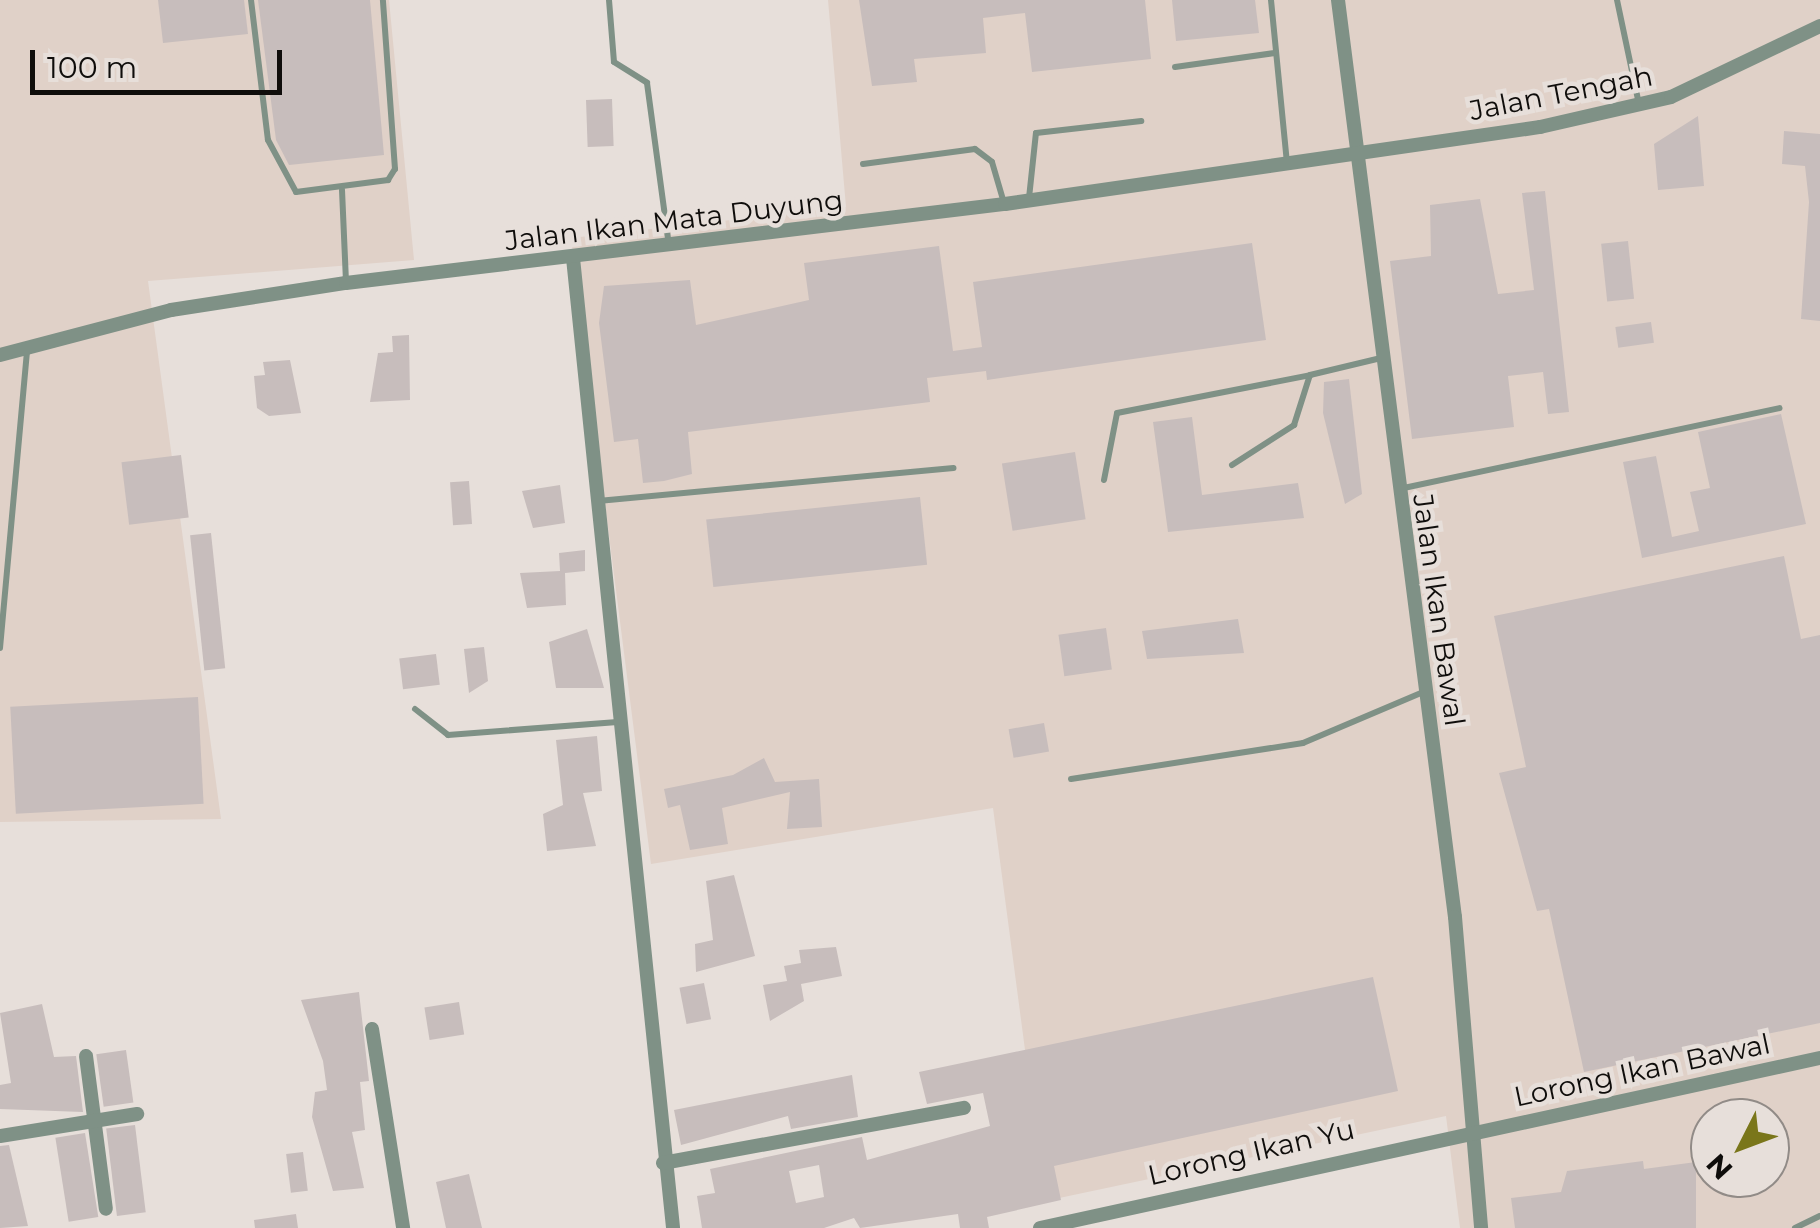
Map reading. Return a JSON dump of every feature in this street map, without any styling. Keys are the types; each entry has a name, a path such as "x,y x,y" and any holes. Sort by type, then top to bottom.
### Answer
{"street":[{"name":"Jalan Ikan Bawal","path":"1338,0 1424,692 1474,1131 1481,1228"},
{"name":"Jalan Tengah","path":"1358,156 1640,106 1820,26"},
{"name":"Jalan Ikan Mata Duyung","path":"0,355 171,310 346,284 1005,204 1358,156"},
{"path":"573,258 673,1228"},
{"path":"372,1028 402,1228"},
{"path":"86,1056 106,1209"},
{"name":"Lorong Ikan Bawal","path":"1474,1131 1820,1058"},
{"path":"664,1164 964,1108"},
{"path":"0,1136 137,1114"},
{"name":"Lorong Ikan Yu","path":"1040,1228 1474,1131"}],"lane":[{"path":"250,0 268,140 282,179 296,192 342,190 388,180 395,169 382,0"},
{"path":"609,0 614,62 647,84 669,246"},
{"path":"1272,0 1288,164"},
{"path":"1617,0 1640,106"},
{"path":"1175,67 1275,53"},
{"path":"1030,198 1036,134 1141,121"},
{"path":"863,164 975,149 992,162 1005,204"},
{"path":"342,190 346,284"},
{"path":"0,648 27,348"},
{"path":"1104,480 1117,413 1381,358"},
{"path":"1232,465 1294,424 1310,375"},
{"path":"1398,489 1779,408"},
{"path":"597,501 953,468"},
{"path":"1072,779 1304,743 1424,692"},
{"path":"415,709 448,735 618,722"},
{"path":"1796,1228 1820,1216"}],"shaded area":[{"path":"0,0 389,0 414,260 148,281 221,819 0,822"},
{"path":"828,0 1820,0 1820,1228 1460,1228 1446,1116 1045,1201 993,808 651,864 571,238 846,207"}],"building":[{"path":"158,0 244,0 248,34 163,43"},
{"path":"258,0 370,0 384,155 289,165 276,140"},
{"path":"859,0 1145,0 1151,59 1032,72 1025,13 983,18 986,53 914,59 917,82 872,86"},
{"path":"1172,0 1255,0 1259,33 1176,41"},
{"path":"612,99 614,146 588,147 586,100"},
{"path":"1698,116 1704,186 1658,190 1654,144"},
{"path":"1784,131 1820,134 1820,321 1801,319 1809,202 1805,166 1782,164"},
{"path":"1545,191 1569,412 1548,414 1543,372 1508,376 1514,427 1412,439 1390,261 1431,256 1430,205 1480,199 1498,294 1534,290 1522,193"},
{"path":"1628,241 1634,299 1607,302 1601,244"},
{"path":"1252,243 1266,340 987,380 986,371 927,378 930,402 688,432 692,474 664,481 643,483 638,439 614,442 599,323 604,286 690,280 696,325 809,300 804,263 939,246 953,351 982,347 973,282"},
{"path":"1651,322 1654,343 1618,348 1615,327"},
{"path":"409,335 410,400 370,402 378,353 393,352 392,336"},
{"path":"290,360 301,413 269,416 257,408 254,376 265,375 263,362"},
{"path":"1349,379 1362,494 1345,504 1323,413 1324,382"},
{"path":"1781,414 1806,524 1642,558 1623,462 1656,456 1672,537 1699,531 1690,492 1710,488 1698,432"},
{"path":"1192,417 1202,495 1298,483 1304,518 1168,532 1153,422"},
{"path":"1075,452 1086,519 1013,531 1002,464"},
{"path":"181,455 189,518 129,525 121,462"},
{"path":"469,481 472,524 453,525 450,482"},
{"path":"560,485 565,523 533,528 522,491"},
{"path":"920,497 927,565 713,587 706,519"},
{"path":"211,533 225,668 204,670 190,535"},
{"path":"585,550 585,571 565,573 566,605 527,608 520,573 560,571 559,553"},
{"path":"1784,556 1801,639 1820,635 1820,1023 1584,1072 1549,909 1537,911 1499,773 1526,767 1494,616"},
{"path":"1238,619 1244,653 1147,659 1142,631"},
{"path":"1106,628 1112,670 1064,676 1058,635"},
{"path":"587,629 604,688 556,688 549,642"},
{"path":"484,647 488,681 469,693 464,649"},
{"path":"436,654 440,685 403,689 399,659"},
{"path":"198,697 204,804 16,814 10,707"},
{"path":"1044,723 1049,752 1014,758 1009,729"},
{"path":"597,736 602,791 583,793 596,846 547,851 543,814 563,805 556,740"},
{"path":"764,758 775,782 819,779 822,827 787,829 790,792 722,808 728,844 690,850 680,805 668,808 664,789 733,775"},
{"path":"734,875 755,956 696,972 695,944 713,940 706,881"},
{"path":"836,947 842,976 801,984 804,1001 770,1021 763,985 787,981 784,966 801,963 799,950"},
{"path":"1373,977 1398,1091 1054,1166 1061,1200 987,1217 989,1228 960,1228 958,1214 860,1228 854,1218 824,1228 702,1228 697,1196 715,1193 710,1169 862,1137 867,1160 990,1126 983,1093 927,1104 919,1072","holes":["819,1165 824,1197 796,1203 789,1171"]},
{"path":"704,983 711,1019 687,1024 679,988"},
{"path":"359,992 369,1081 360,1082 365,1130 352,1132 364,1188 333,1191 312,1117 315,1092 327,1090 323,1061 301,1000"},
{"path":"459,1002 464,1035 430,1040 424,1007"},
{"path":"42,1004 54,1057 76,1056 83,1112 0,1109 0,1085 11,1083 0,1013"},
{"path":"126,1050 133,1102 104,1107 96,1054"},
{"path":"852,1075 858,1117 791,1129 788,1116 681,1145 674,1110"},
{"path":"135,1125 146,1212 117,1216 106,1129"},
{"path":"85,1133 98,1217 69,1222 55,1138"},
{"path":"9,1145 28,1226 0,1228 0,1146"},
{"path":"303,1152 308,1191 291,1193 286,1154"},
{"path":"1643,1161 1644,1169 1690,1163 1690,1198 1696,1198 1696,1228 1515,1228 1511,1198 1561,1192 1567,1171"},
{"path":"469,1174 482,1228 446,1228 436,1182"},
{"path":"296,1214 298,1228 255,1228 254,1220"}]}
